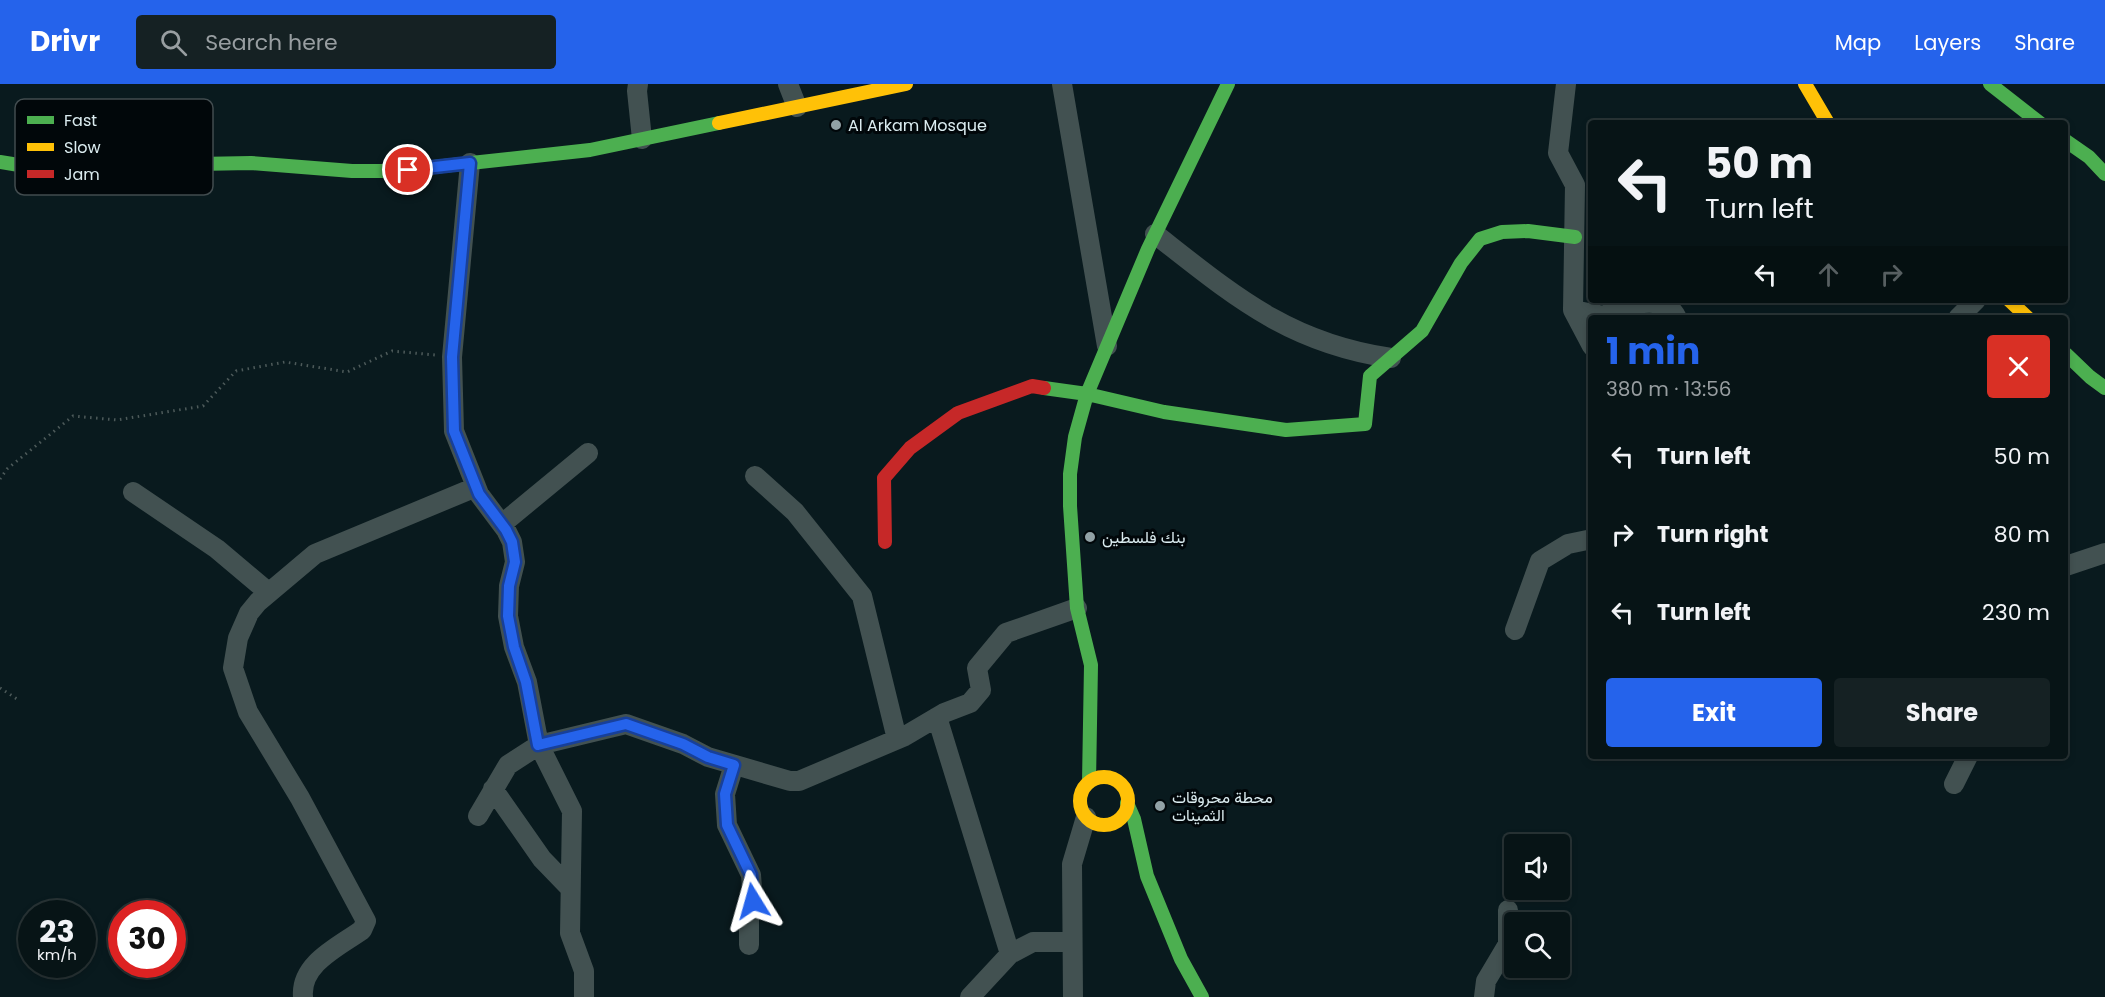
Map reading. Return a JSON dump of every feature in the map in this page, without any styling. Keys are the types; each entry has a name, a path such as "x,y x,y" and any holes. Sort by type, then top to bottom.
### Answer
{"street":[{"path":"638,84 642,139"},
{"path":"788,84 797,107"},
{"path":"213,164 265,164 363,172 397,171 590,150 906,84"},
{"path":"1062,84 1107,346"},
{"path":"1089,782 1091,665 1077,608 1071,530 1070,474 1075,437 1087,394 1155,234 1228,84"},
{"path":"1566,84 1558,153 1575,185 1573,310 1588,338"},
{"path":"1805,84 1826,120"},
{"path":"1990,84 2036,120"},
{"path":"2068,142 2089,157 2105,174"},
{"path":"0,162 15,164"},
{"path":"470,163 452,357 454,431 476,487 512,542 515,562 507,601 514,647 526,682 538,745 572,811 570,933 584,971 584,997"},
{"path":"885,542 884,478 910,448 958,413 1032,386 1087,394 1164,412 1286,430 1365,424 1370,376 1422,331 1461,263 1480,239 1503,232 1575,237"},
{"path":"1155,234 1235,296 1279,323 1333,345 1391,358"},
{"path":"1606,315 1619,308 1645,303"},
{"path":"1653,303 1669,308 1675,315"},
{"path":"1961,315 1973,303"},
{"path":"2012,303 2025,315"},
{"path":"1573,310 1599,315"},
{"path":"2068,356 2090,378 2105,388"},
{"path":"502,524 588,453"},
{"path":"755,476 795,512 862,596 897,739"},
{"path":"303,997 303,982 312,967 362,930 366,921 295,789 248,712 234,668 235,652 243,625 249,613 268,592 315,554 476,487"},
{"path":"133,492 217,549 268,592"},
{"path":"1515,630 1540,561 1568,544 1588,540"},
{"path":"2068,565 2105,554"},
{"path":"478,816 508,765 538,745 626,724 683,744 708,757 790,781 799,781 897,739 969,703 981,690 977,668 1006,633 1077,608"},
{"path":"937,717 1010,954"},
{"path":"1954,784 1966,759"},
{"path":"734,765 725,794 727,825 751,875 753,901 749,914 749,945"},
{"path":"1128,802 1121,817 1107,824 1092,822 1086,817 1080,803 1080,795 1089,782 1096,778 1111,778 1124,787 1148,876 1180,959 1202,997"},
{"path":"494,789 542,859 570,888"},
{"path":"1073,997 1072,864 1086,817"},
{"path":"1484,997 1486,981 1508,944 1508,910"},
{"path":"970,997 1010,954 1033,942 1071,942"}],"path":[{"path":"0,478 7,469 73,416 117,420 203,406 236,371 285,362 347,372 392,351 452,357"},
{"path":"0,688 20,701"}],"traffic: fast":[{"path":"1089,782 1091,665 1077,608 1070,506 1070,474 1075,437 1087,394 1148,249 1228,84"},
{"path":"1990,84 2036,120"},
{"path":"213,164 251,163 352,171 397,171 590,150 719,123"},
{"path":"2068,142 2089,157 2105,174"},
{"path":"0,162 15,164"},
{"path":"1044,388 1087,394 1164,412 1286,430 1365,424 1370,376 1422,331 1461,263 1480,239 1502,232 1528,231 1575,237"},
{"path":"2068,356 2105,388"},
{"path":"1127,803 1134,819 1147,876 1181,959 1202,997"}],"traffic: slow":[{"path":"719,123 906,84"},
{"path":"1805,84 1826,120"},
{"path":"2012,303 2025,315"},
{"path":"1104,777 1121,784 1128,801 1121,818 1104,825 1087,818 1080,801 1087,784 1104,777"}],"traffic: jam":[{"path":"885,542 884,478 910,448 958,413 1032,386 1044,388"}],"place":[{"name":"Al Arkam Mosque","path":"836,125"},
{"name":"بنك فلسطين","path":"1090,537"},
{"name":"محطة محروقات الثمينات","path":"1160,806"}],"route":[{"path":"408,170 470,163 452,357 454,431 479,494 506,530 512,542 515,562 507,601 510,632 526,682 538,745 626,724 734,765 725,794 727,825 751,875 753,901"}]}
